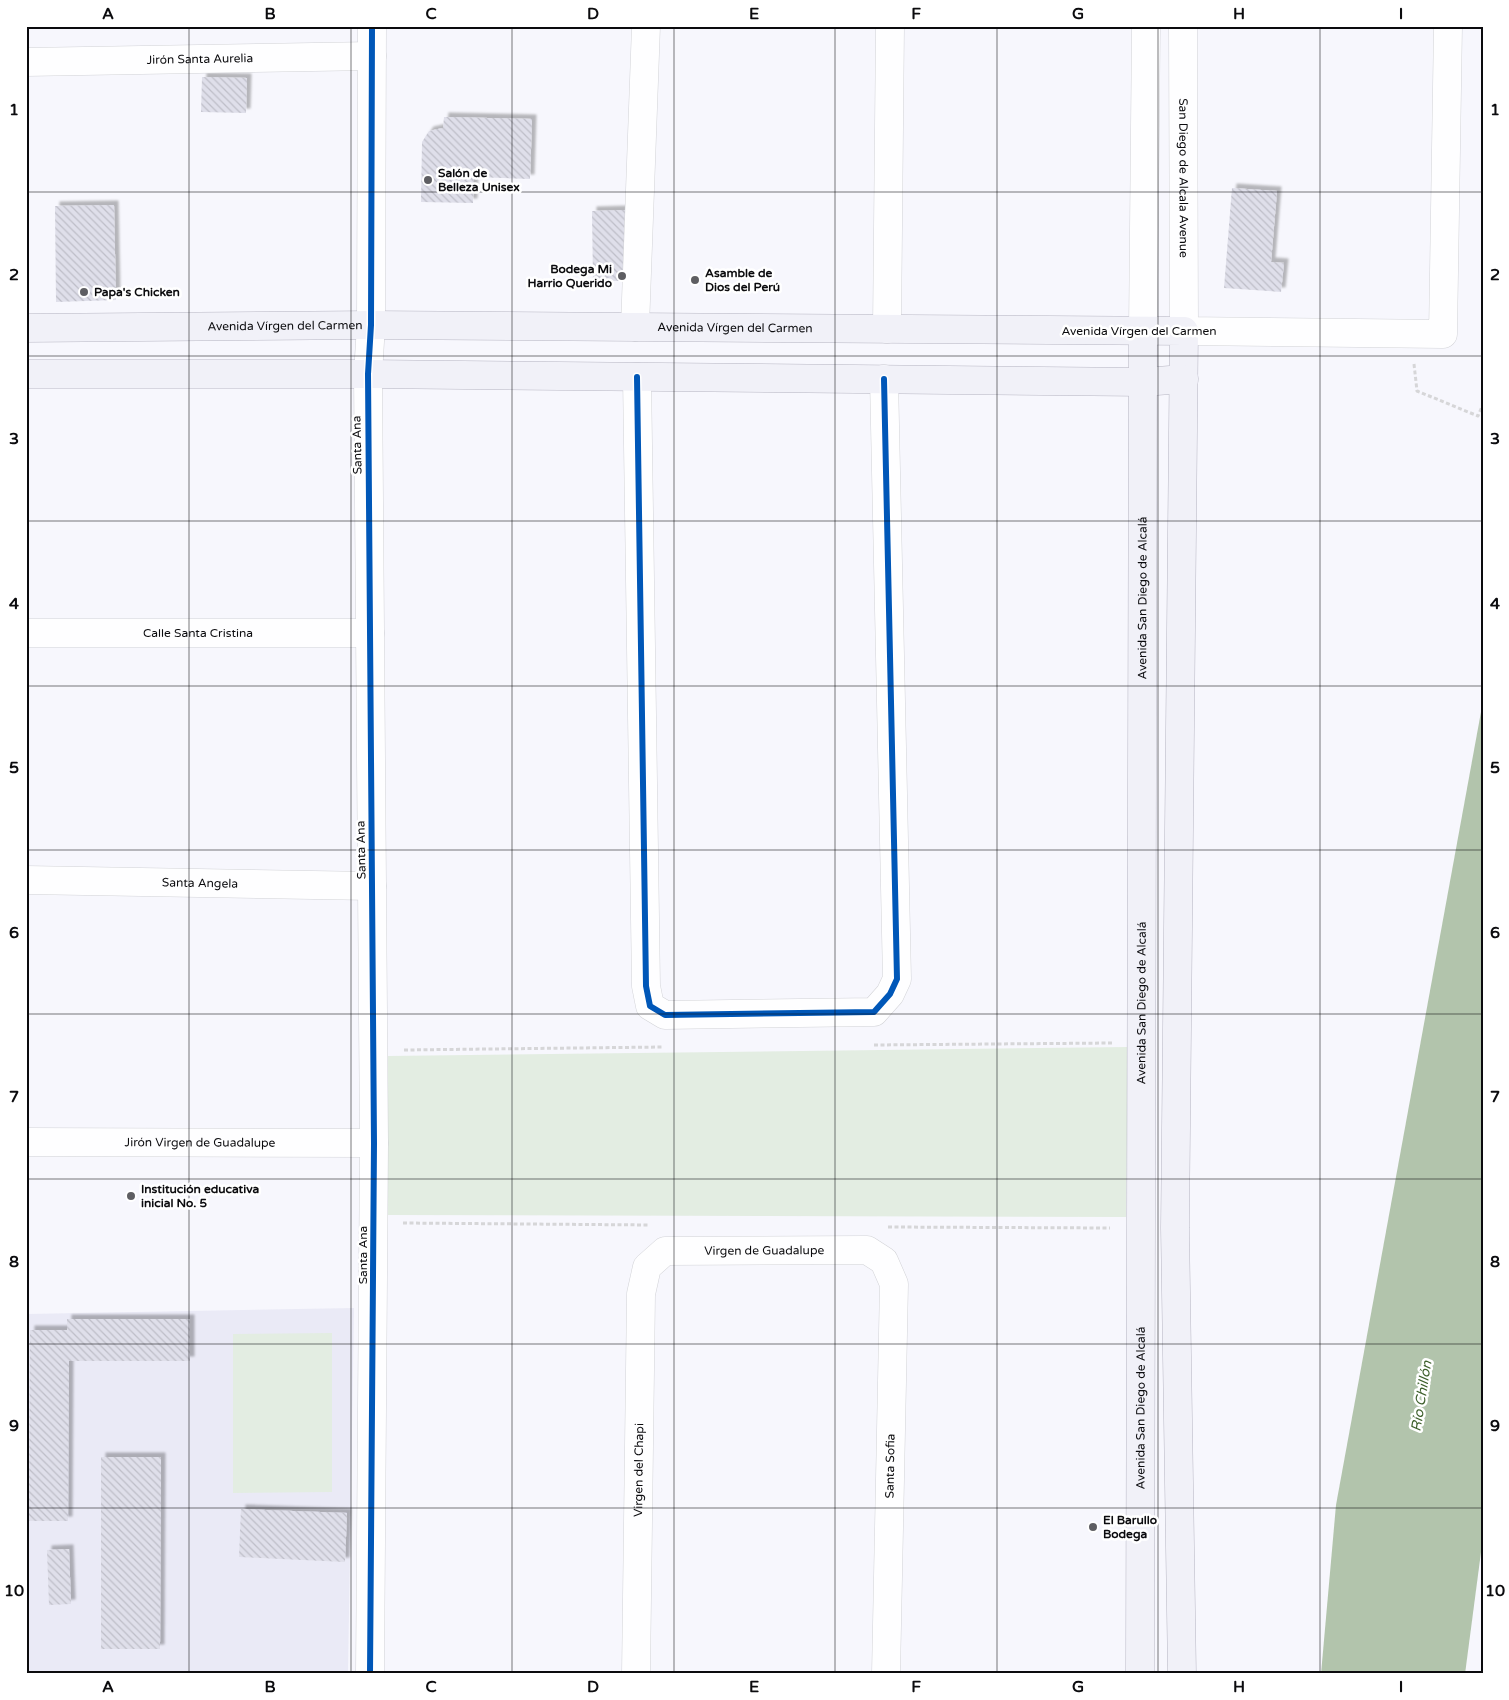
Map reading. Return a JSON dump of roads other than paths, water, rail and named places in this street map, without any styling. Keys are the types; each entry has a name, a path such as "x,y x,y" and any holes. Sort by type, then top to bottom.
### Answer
{"main road":[{"name":"Avenida Vírgen del Carmen","path":"26,328 371,325 1184,331"},
{"name":"Avenida San Diego de Alcalá","path":"1140,1674 1143,331"},
{"path":"1182,1674 1175,1228 1184,331"},
{"path":"26,374 368,374 1143,382 1184,379"},
{"path":"1142,627 1180,627"},
{"path":"1140,1144 1176,1143"}],"street":[{"name":"Santa Ana","path":"370,1674 374,1143 368,374 371,325 372,26"},
{"path":"635,327 646,26"},
{"path":"887,329 890,26"},
{"path":"1143,331 1146,26"},
{"name":"San Diego de Alcala Avenue","path":"1183,26 1184,331"},
{"name":"Avenida Vírgen del Carmen","path":"1184,331 1443,334 1448,26"},
{"name":"Jirón Santa Aurelia","path":"26,62 372,56"},
{"path":"636,377 646,986 650,1006 665,1014 874,1012 890,994 897,979 884,379"},
{"name":"Calle Santa Cristina","path":"26,634 370,633"},
{"name":"Santa Angela","path":"26,880 372,886"},
{"name":"Jirón Virgen de Guadalupe","path":"26,1142 374,1143"},
{"name":"Virgen de Guadalupe","path":"647,1267 665,1252 867,1250 884,1261"},
{"name":"Santa Sofia","path":"884,1261 894,1284 886,1674"},
{"name":"Virgen del Chapi","path":"636,1674 641,1294 647,1267"}],"water":[{"name":"Río Chillón","path":"1483,701 1483,1537 1465,1674 1321,1674 1336,1505"}],"place":[{"name":"Salón de Belleza Unisex","path":"428,180"},
{"name":"Bodega Mi Harrio Querido","path":"622,276"},
{"name":"Asamble de Dios del Perú","path":"695,280"},
{"name":"Papa's Chicken","path":"84,292"},
{"name":"Institución educativa inicial No. 5","path":"131,1196"},
{"name":"El Barullo Bodega","path":"1093,1527"}]}
